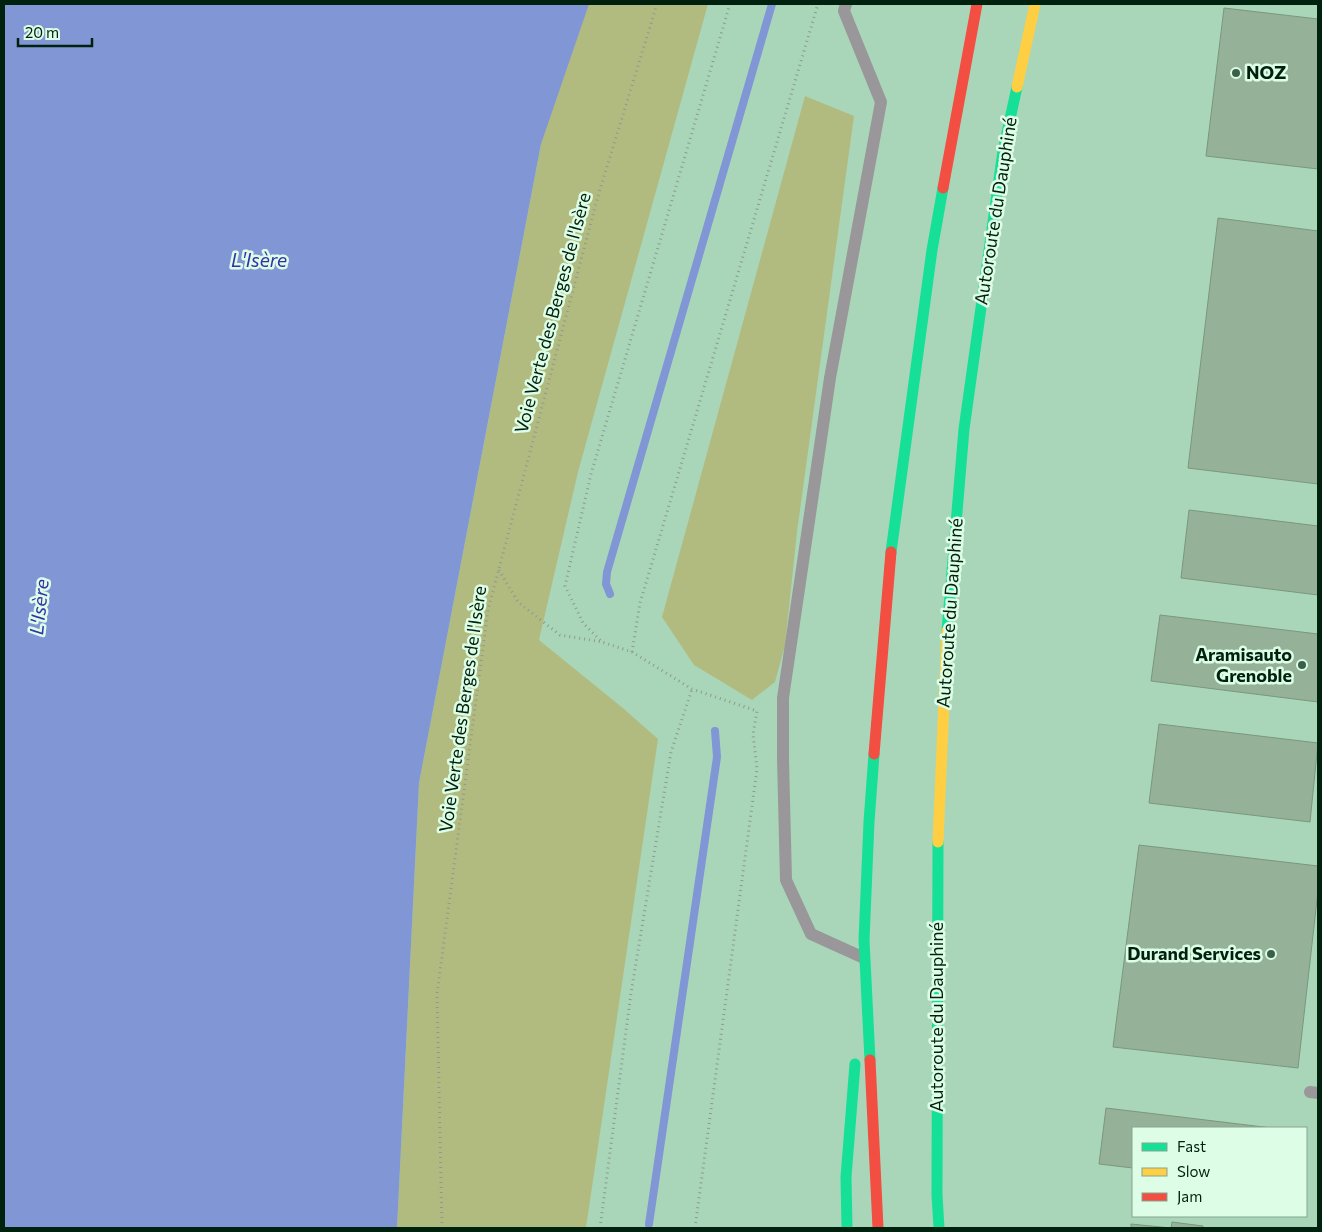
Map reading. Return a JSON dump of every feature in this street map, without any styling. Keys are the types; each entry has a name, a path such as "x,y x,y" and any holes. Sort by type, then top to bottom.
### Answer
{"highway":[{"path":"878,1228 864,940 869,822 889,565 932,250 977,4"},
{"name":"Autoroute du Dauphiné","path":"939,1228 937,1195 938,845 948,623 964,429 1000,170 1035,4"},
{"path":"846,1228 846,1177 864,958"}],"lane":[{"path":"846,4 844,11 881,102 829,388 783,698 783,759 786,880 811,934 864,958"}],"path":[{"name":"Voie Verte des Berges de l'Isère","path":"442,1228 437,994 488,610 598,196 658,4"},
{"path":"602,642 583,623 565,586 591,474 730,4"},
{"path":"632,652 640,603 818,4"},
{"path":"499,570 518,602 560,635 602,642 632,652 692,689 757,711 753,734 757,769 695,1228"},
{"path":"600,1228 630,994 670,752 692,689"}],"green space":[{"path":"531,4 708,4 578,472 539,640 658,739 586,1228 397,1228 419,783 541,144"},
{"path":"805,96 854,116 797,532 785,645 775,682 752,700 694,665 662,617"}],"water":[{"name":"L'Isère","path":"4,4 589,4 541,144 419,783 397,1228 4,1228"}],"building":[{"path":"1224,8 1318,19 1318,169 1206,156"},
{"path":"1218,218 1318,231 1318,484 1188,468"},
{"path":"1189,510 1318,526 1318,595 1181,578"},
{"path":"1160,615 1318,634 1318,702 1151,681"},
{"path":"1159,724 1318,743 1310,822 1149,803"},
{"path":"1139,845 1318,866 1318,891 1298,1068 1113,1047"},
{"path":"1106,1108 1264,1127 1132,1127 1132,1168 1099,1164"},
{"path":"1172,1222 1203,1226 1203,1228 1171,1228"},
{"path":"1131,1224 1171,1228 1131,1228"}],"waterway":[{"path":"610,594 606,584 607,572 772,4"},
{"path":"649,1224 717,757 715,731"}],"traffic: fast":[{"path":"947,631 964,429 1003,151 1017,87"},
{"path":"891,552 932,250 943,188"},
{"path":"870,1060 864,940 874,754"},
{"path":"938,842 937,1195 939,1228"},
{"path":"847,1228 846,1177 855,1064"}],"traffic: slow":[{"path":"1017,87 1035,4"},
{"path":"938,842 947,631"}],"traffic: jam":[{"path":"943,188 977,4"},
{"path":"874,754 891,552"},
{"path":"870,1060 878,1228"}],"place":[{"name":"NOZ","path":"1236,73"},
{"name":"Aramisauto Grenoble","path":"1302,665"},
{"name":"Durand Services","path":"1271,954"}]}
